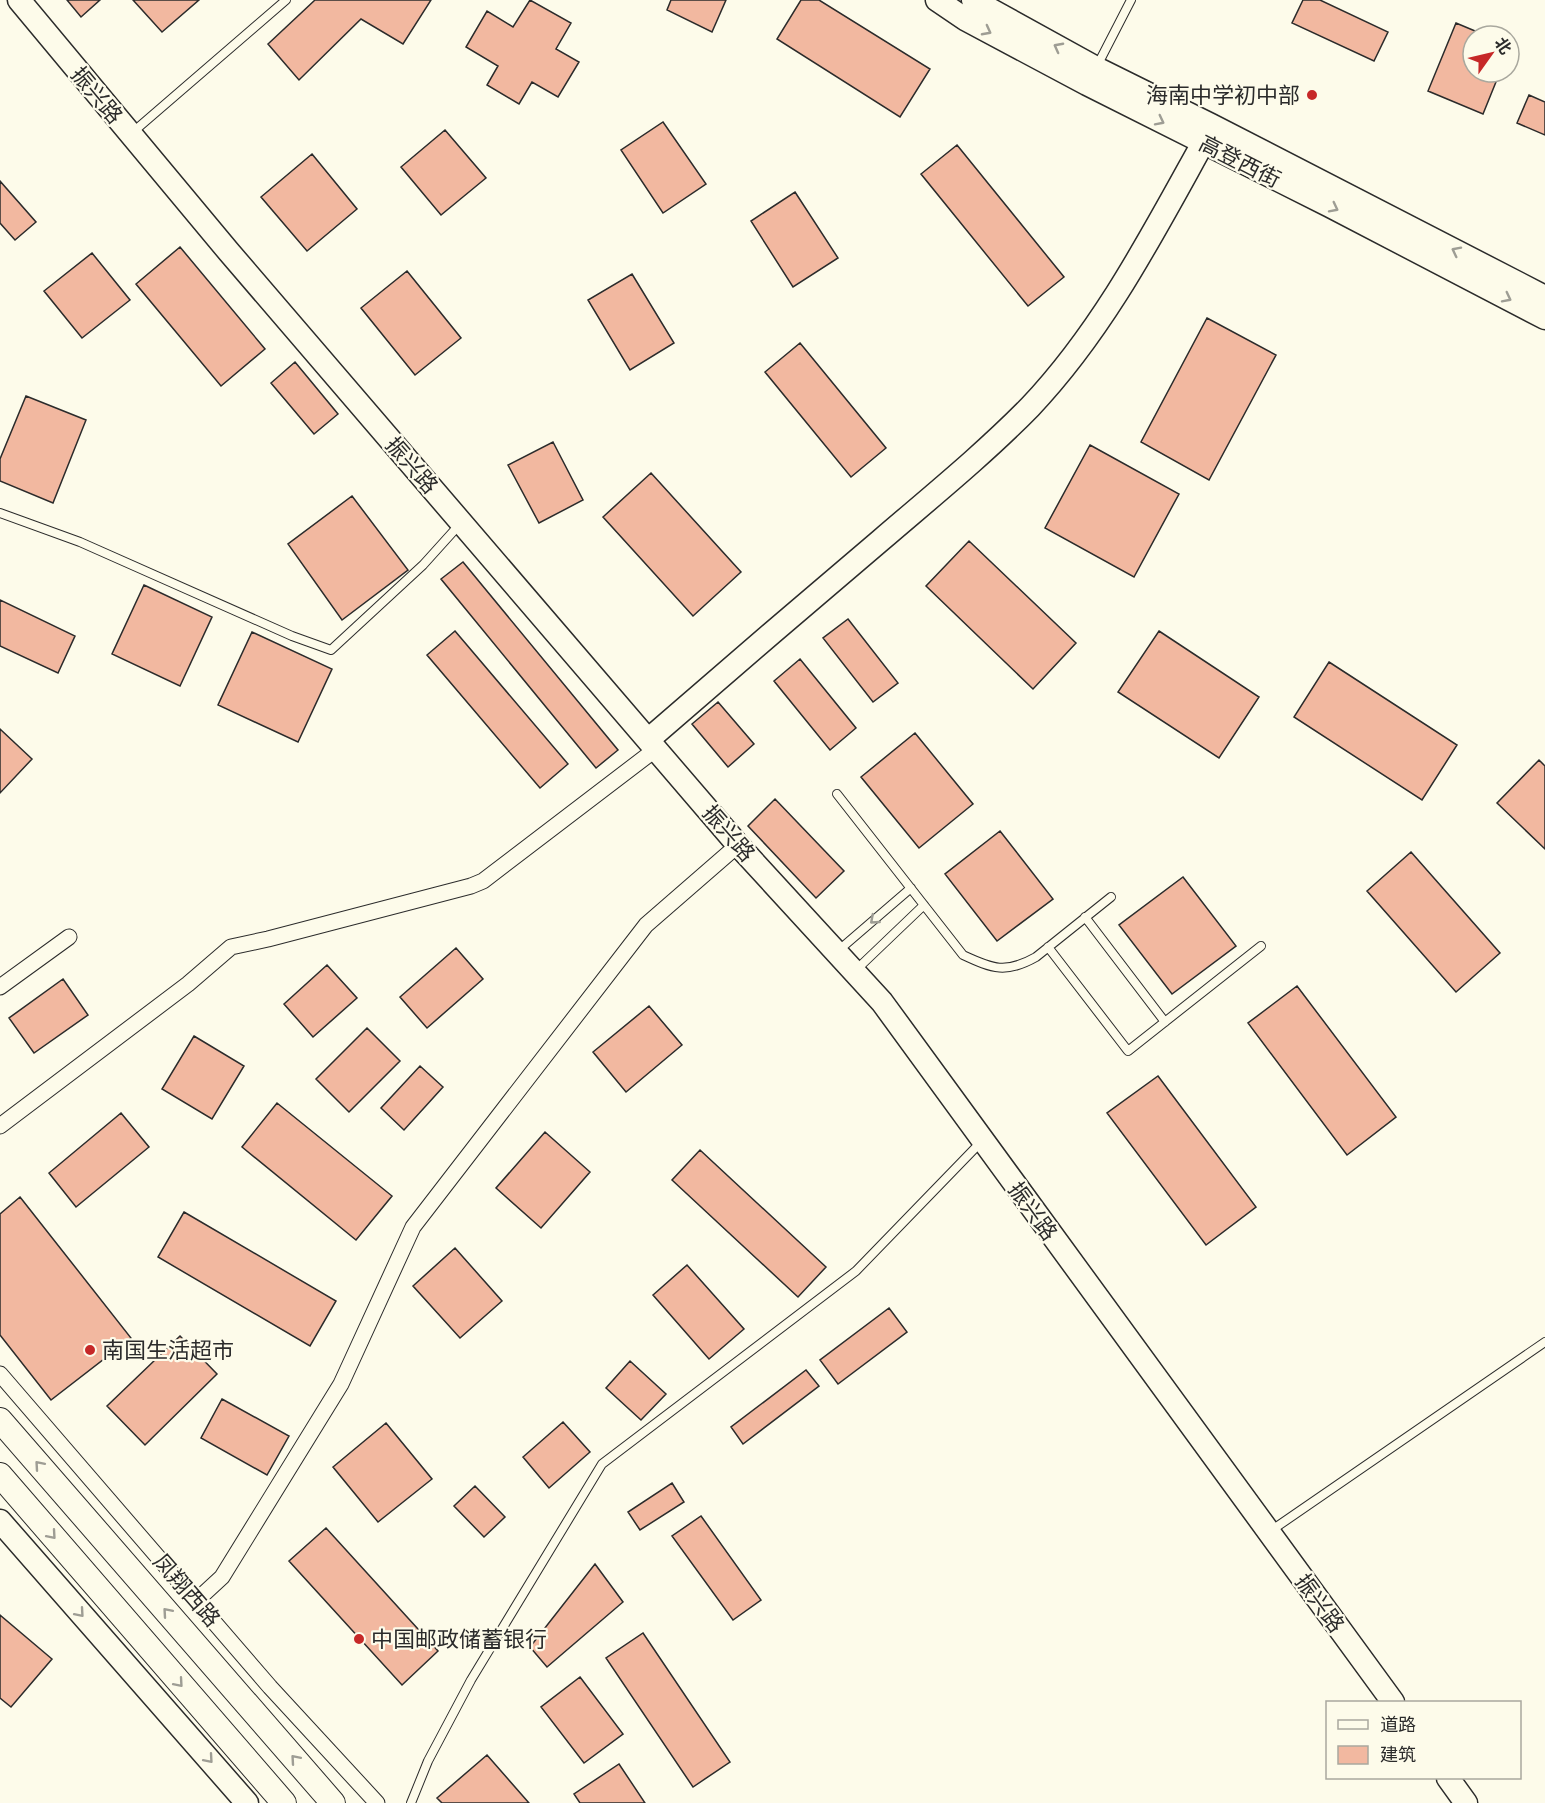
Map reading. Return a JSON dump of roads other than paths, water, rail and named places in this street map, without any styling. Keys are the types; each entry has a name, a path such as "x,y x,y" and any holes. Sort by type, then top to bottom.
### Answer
{"main road":[{"name":"凤翔西路","path":"0,1420 333,1803"},
{"path":"0,1475 284,1803"}],"street":[{"name":"振兴路","path":"19,0 130,135 738,845 882,1002 1392,1701"},
{"name":"高登西街","path":"937,0 965,19 1092,76 1211,125 1545,297"},
{"name":"高登西街","path":"973,0 1203,143 1545,318"},
{"path":"0,1126 188,984 231,947 483,881 652,744 989,446 1030,406 1095,327 1132,270 1203,143"},
{"path":"196,1601 222,1577 340,1384 413,1227 645,925 738,845"},
{"path":"0,987 69,937"},
{"name":"凤翔西路","path":"0,1374 270,1687 377,1803"},
{"path":"0,1521 247,1803"},
{"path":"1449,1779 1466,1803"}],"lane":[{"path":"130,135 286,0"},
{"path":"1092,76 1131,0"},
{"path":"0,513 80,542 292,636 331,650 423,565 461,523"},
{"path":"837,794 963,955 984,965 1004,969 1024,963 1111,897"},
{"path":"837,952 910,888"},
{"path":"855,971 924,904"},
{"path":"1085,917 1165,1022"},
{"path":"1048,947 1128,1051 1261,946"},
{"path":"411,1803 428,1761 471,1680 603,1464 855,1271 983,1141"},
{"path":"1268,1532 1545,1342"}],"place":[{"name":"海南中学初中部","path":"1312,95"},
{"name":"南国生活超市","path":"90,1350"},
{"name":"中国邮政储蓄银行","path":"359,1639"}]}
